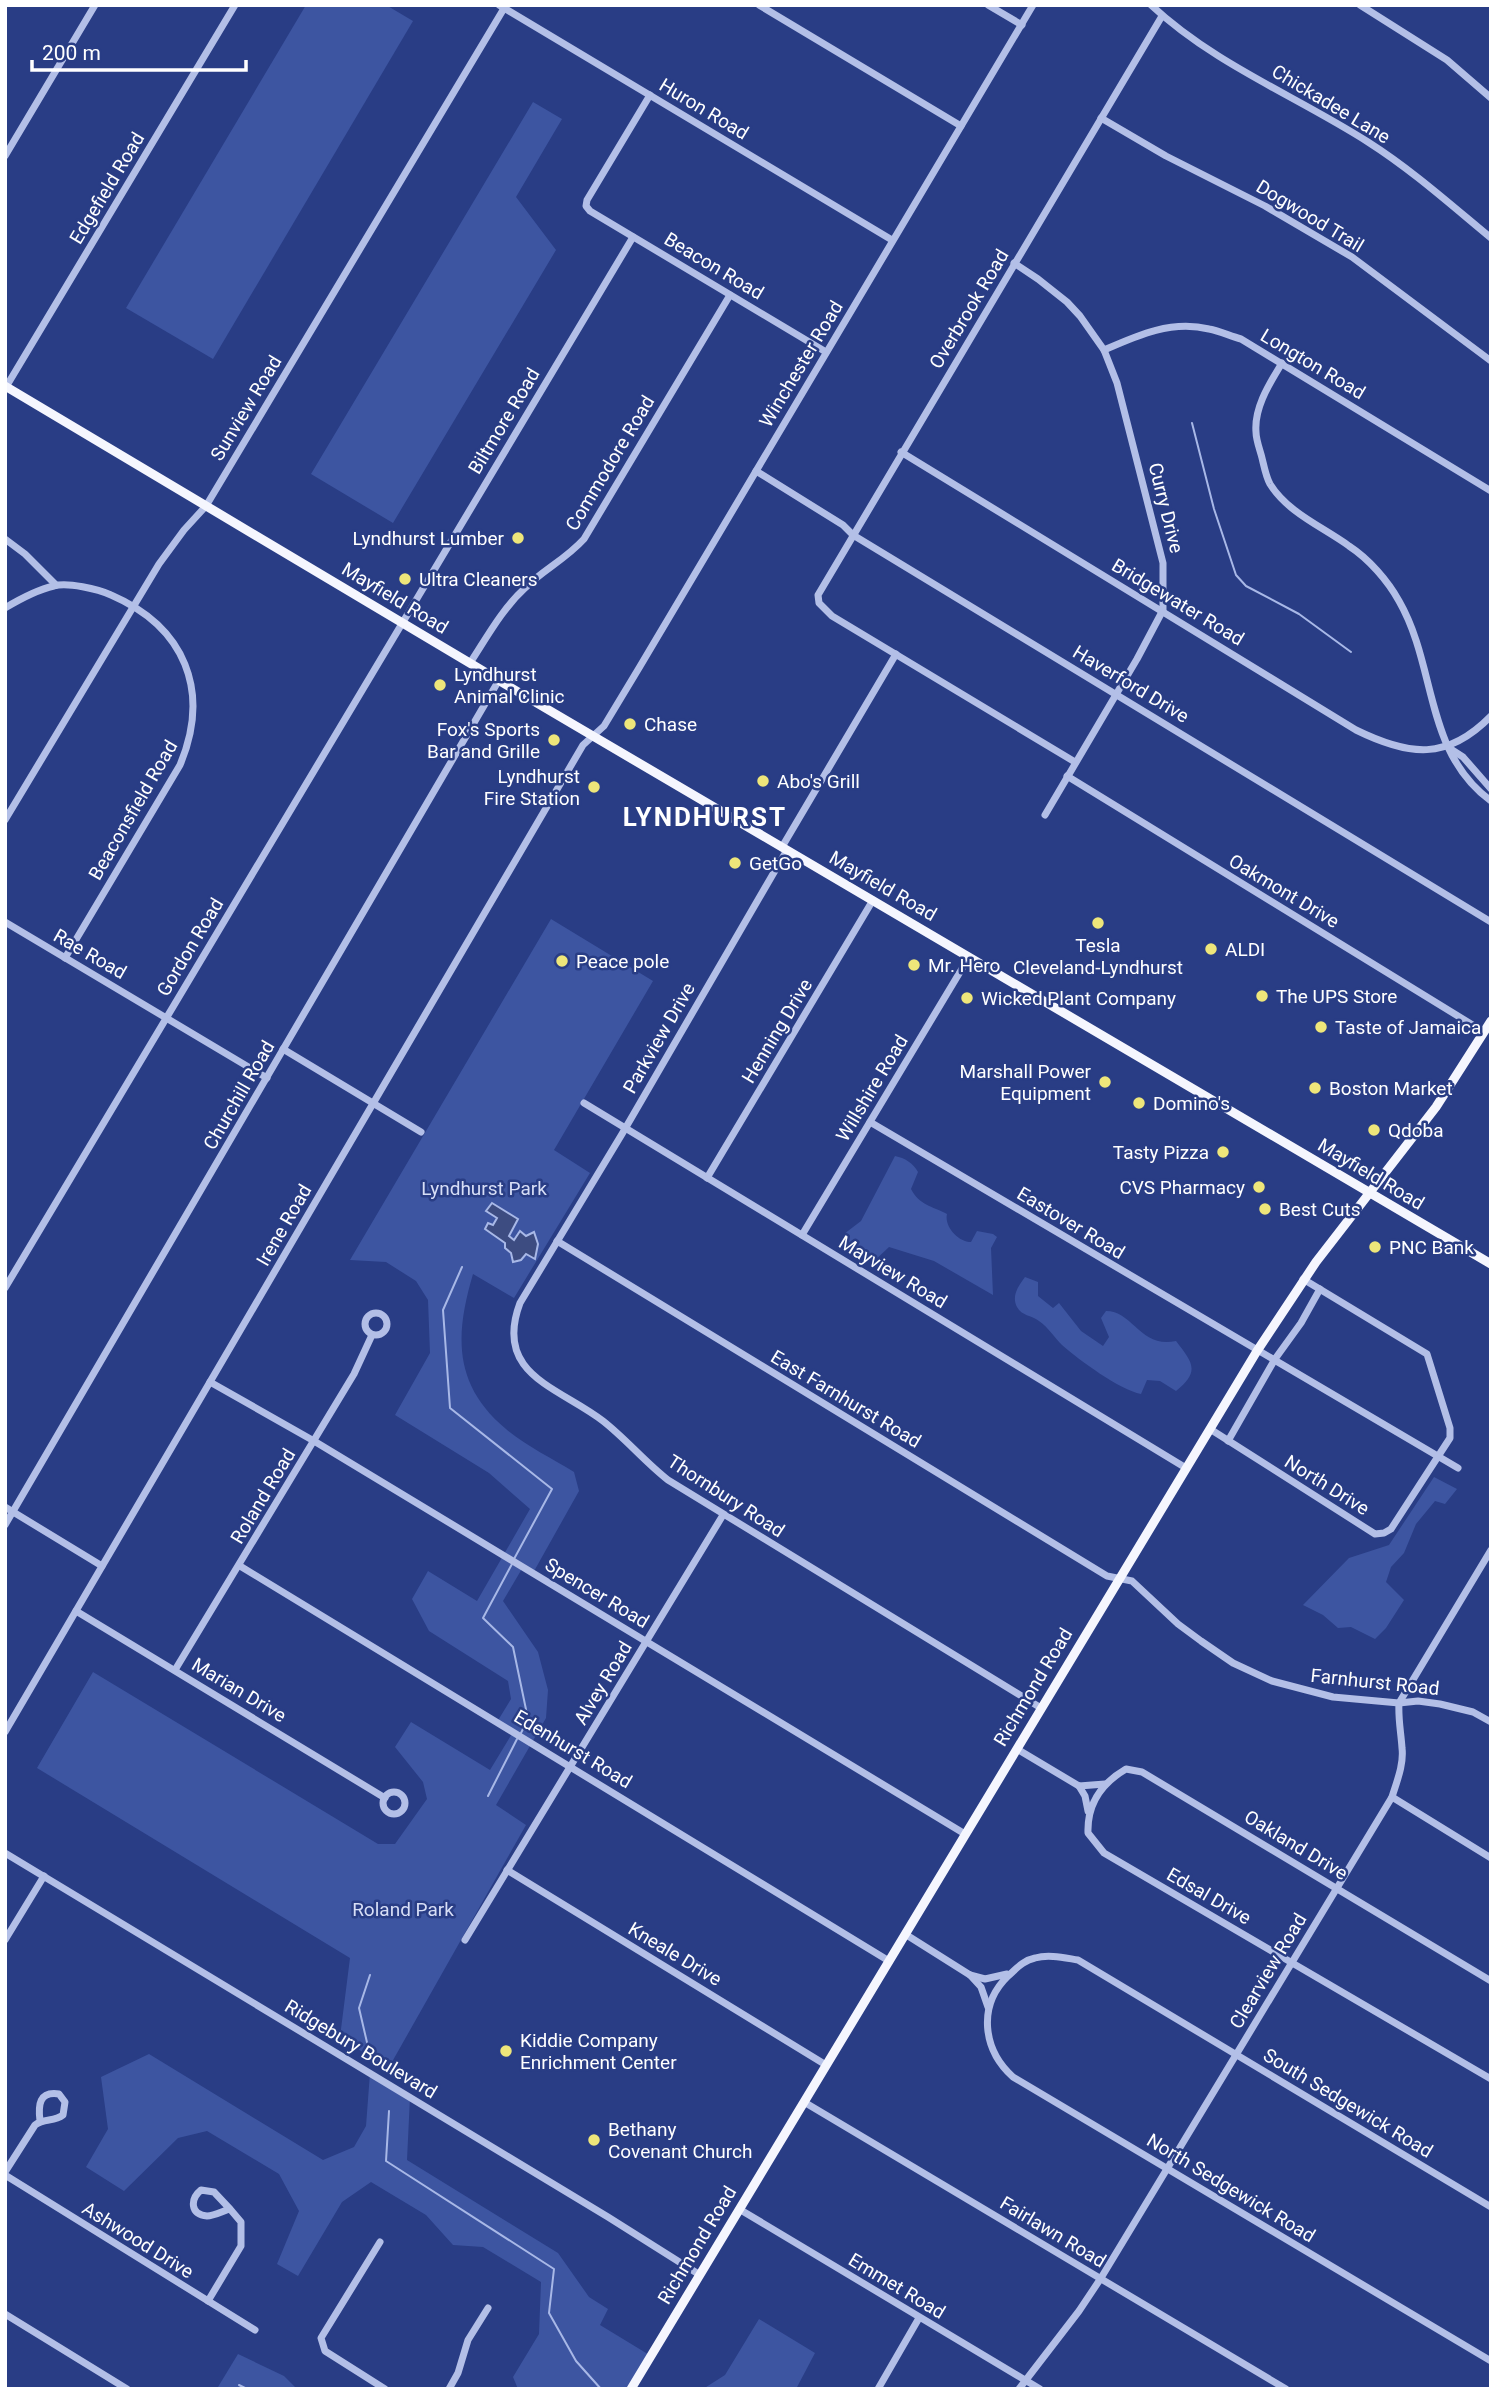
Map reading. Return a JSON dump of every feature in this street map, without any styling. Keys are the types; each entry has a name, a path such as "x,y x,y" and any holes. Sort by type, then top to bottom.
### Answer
{"main road":[{"name":"Mayfield Road","path":"6,386 593,736 1491,1264"},
{"name":"Richmond Road","path":"631,2389 1257,1351 1303,1279 1436,1107 1491,1021"}],"street":[{"path":"5,156 95,5"},
{"name":"Edgefield Road","path":"6,386 235,5"},
{"path":"759,5 961,126"},
{"path":"988,5 1022,25"},
{"name":"Winchester Road","path":"593,736 604,726 1033,5"},
{"name":"Chickadee Lane","path":"1150,5 1233,66 1301,101 1370,143 1430,187 1491,238"},
{"path":"1360,5 1447,60 1491,98"},
{"name":"Huron Road","path":"503,6 892,240"},
{"name":"Sunview Road","path":"5,820 170,548 206,506 503,6"},
{"name":"Overbrook Road","path":"896,654 832,617 819,603 818,595 1162,16"},
{"name":"Beacon Road","path":"650,95 586,206 826,352"},
{"name":"Dogwood Trail","path":"1101,118 1166,156 1265,206 1352,257 1491,361"},
{"name":"Biltmore Road","path":"401,622 634,237"},
{"name":"Curry Drive","path":"1014,263 1067,302 1104,350 1120,395 1163,563 1163,610 1045,816"},
{"name":"Commodore Road","path":"470,663 512,600 584,539 730,295"},
{"name":"Longton Road","path":"1104,350 1147,331 1175,326 1209,328 1241,339 1491,491"},
{"path":"1282,363 1260,405 1256,432 1270,483 1297,513 1352,547 1375,568 1399,600 1413,630 1434,712 1452,758 1463,775 1491,802"},
{"name":"Bridgewater Road","path":"901,452 1375,739 1405,748 1448,748"},
{"name":"Haverford Drive","path":"756,471 843,525 853,535 1491,922"},
{"path":"5,539 25,554 56,585 26,596 5,608"},
{"name":"Beaconsfield Road","path":"56,585 103,592 134,605 167,634 191,679 195,711 190,743 180,765 65,958"},
{"name":"Gordon Road","path":"5,1288 401,622"},
{"path":"896,654 1075,762"},
{"name":"Parkview Drive","path":"557,1241 625,1128 896,654"},
{"name":"Churchill Road","path":"5,1525 499,680"},
{"path":"1448,748 1480,728 1491,716"},
{"name":"Irene Road","path":"5,1732 583,745 593,736"},
{"path":"1448,748 1463,757 1491,789"},
{"name":"Oakmont Drive","path":"1067,776 1484,1032"},
{"name":"Henning Drive","path":"707,1178 873,900"},
{"name":"Rae Road","path":"5,922 267,1078"},
{"name":"Willshire Road","path":"802,1235 970,957"},
{"path":"284,1049 421,1132"},
{"name":"Mayview Road","path":"584,1103 1186,1468"},
{"name":"Eastover Road","path":"870,1122 1458,1468"},
{"name":"Thornbury Road","path":"557,1241 520,1303 515,1317 513,1332 520,1362 538,1380 602,1420 668,1480 1041,1708"},
{"name":"East Farnhurst Road","path":"557,1241 1107,1576 1120,1578"},
{"name":"North Drive","path":"1210,1429 1375,1534 1391,1529 1439,1456 1450,1438 1450,1428 1427,1354 1303,1279"},
{"path":"1228,1441 1275,1359 1301,1323 1320,1289"},
{"name":"Roland Road","path":"175,1670 354,1374 372,1335"},
{"name":"Spencer Road","path":"210,1382 314,1441 965,1834"},
{"path":"5,1507 102,1566"},
{"name":"Alvey Road","path":"465,1940 723,1515"},
{"path":"1399,1703 1491,1550"},
{"name":"Edenhurst Road","path":"240,1566 889,1961"},
{"name":"Farnhurst Road","path":"1120,1578 1132,1581 1201,1642 1233,1663 1272,1681 1333,1697 1440,1704 1473,1712 1491,1722"},
{"name":"Marian Drive","path":"76,1611 384,1798"},
{"name":"Clearview Road","path":"1019,2389 1101,2278 1392,1797 1403,1750 1398,1719 1399,1703"},
{"path":"1017,1749 1079,1786 1105,1784"},
{"name":"Oakland Drive","path":"1105,1784 1126,1769 1142,1772 1491,1980"},
{"path":"1089,1814 1105,1784"},
{"name":"Edsal Drive","path":"1079,1786 1089,1814 1088,1833 1104,1853 1491,2079"},
{"path":"1392,1797 1491,1858"},
{"name":"Ridgebury Boulevard","path":"5,1853 608,2217 699,2275"},
{"name":"Kneale Drive","path":"508,1870 826,2065"},
{"path":"5,1940 44,1876"},
{"path":"905,1934 970,1975 985,1979 1012,1973"},
{"name":"South Sedgewick Road","path":"987,2013 997,1991 1020,1965 1035,1958 1059,1956 1078,1960 1491,2207"},
{"name":"North Sedgewick Road","path":"970,1975 981,1987 987,2013 988,2038 995,2056 1013,2077 1491,2361"},
{"path":"5,2174 35,2125 40,2121 51,2122 63,2115 65,2102 59,2094 43,2096 39,2101 40,2121"},
{"name":"Fairlawn Road","path":"804,2102 1286,2389"},
{"name":"Ashwood Drive","path":"5,2174 255,2330"},
{"path":"208,2301 240,2246 241,2222 230,2208 214,2192 201,2190 193,2198 192,2204 202,2215 209,2216 230,2208"},
{"name":"Emmet Road","path":"740,2209 1040,2389"},
{"path":"380,2242 321,2338 325,2351 385,2389"},
{"path":"449,2389 458,2373 468,2340 488,2308"},
{"path":"5,2314 127,2389"},
{"path":"878,2389 919,2318"}],"green space":[{"path":"306,5 386,5 413,21 213,359 126,308"},
{"path":"533,102 562,119 516,197 556,250 393,523 311,474"},
{"path":"551,919 653,981 554,1150 590,1173 514,1298 473,1274 467,1296 463,1318 463,1358 476,1395 506,1429 574,1472 579,1491 533,1573 523,1567 503,1601 538,1652 548,1690 546,1718 496,1805 526,1825 388,2069 340,2037 350,1958 37,1768 93,1672 378,1844 395,1844 427,1799 423,1782 395,1747 411,1722 490,1770 513,1732 497,1722 511,1699 508,1681 429,1631 412,1599 428,1571 477,1601 530,1509 489,1473 395,1415 430,1353 428,1300 416,1281 386,1262 350,1260"},
{"path":"895,1156 908,1161 916,1169 918,1172 911,1189 914,1194 926,1204 947,1214 950,1228 957,1236 971,1242 977,1231 997,1237 991,1248 993,1295 934,1261 889,1247 872,1263 853,1252 843,1242 844,1234 861,1221"},
{"path":"1025,1277 1038,1282 1038,1296 1053,1308 1059,1303 1081,1331 1103,1346 1109,1337 1101,1318 1106,1311 1123,1317 1154,1340 1176,1341 1190,1361 1189,1378 1176,1391 1160,1381 1147,1380 1141,1394 1111,1381 1069,1351 1042,1323 1019,1310 1015,1295"},
{"path":"1434,1477 1457,1489 1445,1504 1435,1501 1416,1524 1404,1553 1391,1567 1386,1582 1404,1600 1386,1628 1375,1639 1351,1627 1338,1628 1323,1615 1303,1605 1349,1558 1389,1545"},
{"path":"149,2054 323,2160 354,2147 366,2126 370,2073 410,2097 407,2160 558,2253 589,2297 608,2309 600,2325 651,2356 631,2389 518,2389 513,2377 539,2334 541,2282 483,2247 453,2245 426,2215 371,2182 342,2202 298,2276 277,2264 299,2211 279,2174 207,2131 178,2138 124,2191 86,2167 108,2129 101,2077"},
{"path":"759,2319 815,2353 796,2389 703,2389 725,2375"},
{"path":"238,2354 284,2376 297,2389 221,2389 218,2387"}],"shaded area":[{"path":"492,1203 518,1219 509,1236 514,1240 520,1231 526,1236 534,1232 538,1244 535,1259 526,1254 521,1260 513,1262 505,1243 485,1229 488,1223 493,1225 497,1218 486,1211"}],"waterway":[{"path":"1192,423 1214,509 1236,575 1246,586 1299,614 1351,652"},
{"path":"462,1267 443,1310 450,1408 552,1489 514,1559"},
{"path":"512,1564 483,1618 513,1647 528,1719 520,1735"},
{"path":"488,1796 517,1739"},
{"path":"369,2051 359,2008 370,1975"},
{"path":"389,2111 386,2161 554,2269 549,2313 576,2361 601,2389"},
{"path":"239,2385 247,2389"}],"place":[{"name":"Lyndhurst Lumber","path":"518,538"},
{"name":"Ultra Cleaners","path":"405,579"},
{"name":"Lyndhurst Animal Clinic","path":"440,685"},
{"name":"Chase","path":"630,724"},
{"name":"Fox's Sports Bar and Grille","path":"554,740"},
{"name":"Abo's Grill","path":"763,781"},
{"name":"Lyndhurst Fire Station","path":"594,787"},
{"name":"GetGo","path":"735,863"},
{"name":"Tesla Cleveland-Lyndhurst","path":"1098,923"},
{"name":"ALDI","path":"1211,949"},
{"name":"Peace pole","path":"562,961"},
{"name":"Mr. Hero","path":"914,965"},
{"name":"The UPS Store","path":"1262,996"},
{"name":"Wicked Plant Company","path":"967,998"},
{"name":"Taste of Jamaica","path":"1321,1027"},
{"name":"Marshall Power Equipment","path":"1105,1082"},
{"name":"Boston Market","path":"1315,1088"},
{"name":"Domino's","path":"1139,1103"},
{"name":"Qdoba","path":"1374,1130"},
{"name":"Tasty Pizza","path":"1223,1152"},
{"name":"CVS Pharmacy","path":"1259,1187"},
{"name":"Best Cuts","path":"1265,1209"},
{"name":"PNC Bank","path":"1375,1247"},
{"name":"Kiddie Company Enrichment Center","path":"506,2051"},
{"name":"Bethany Covenant Church","path":"594,2140"}],"district":[{"name":"LYNDHURST","path":"705,817"}],"park label":[{"name":"Lyndhurst Park","path":"484,1188"},
{"name":"Roland Park","path":"403,1909"}]}
